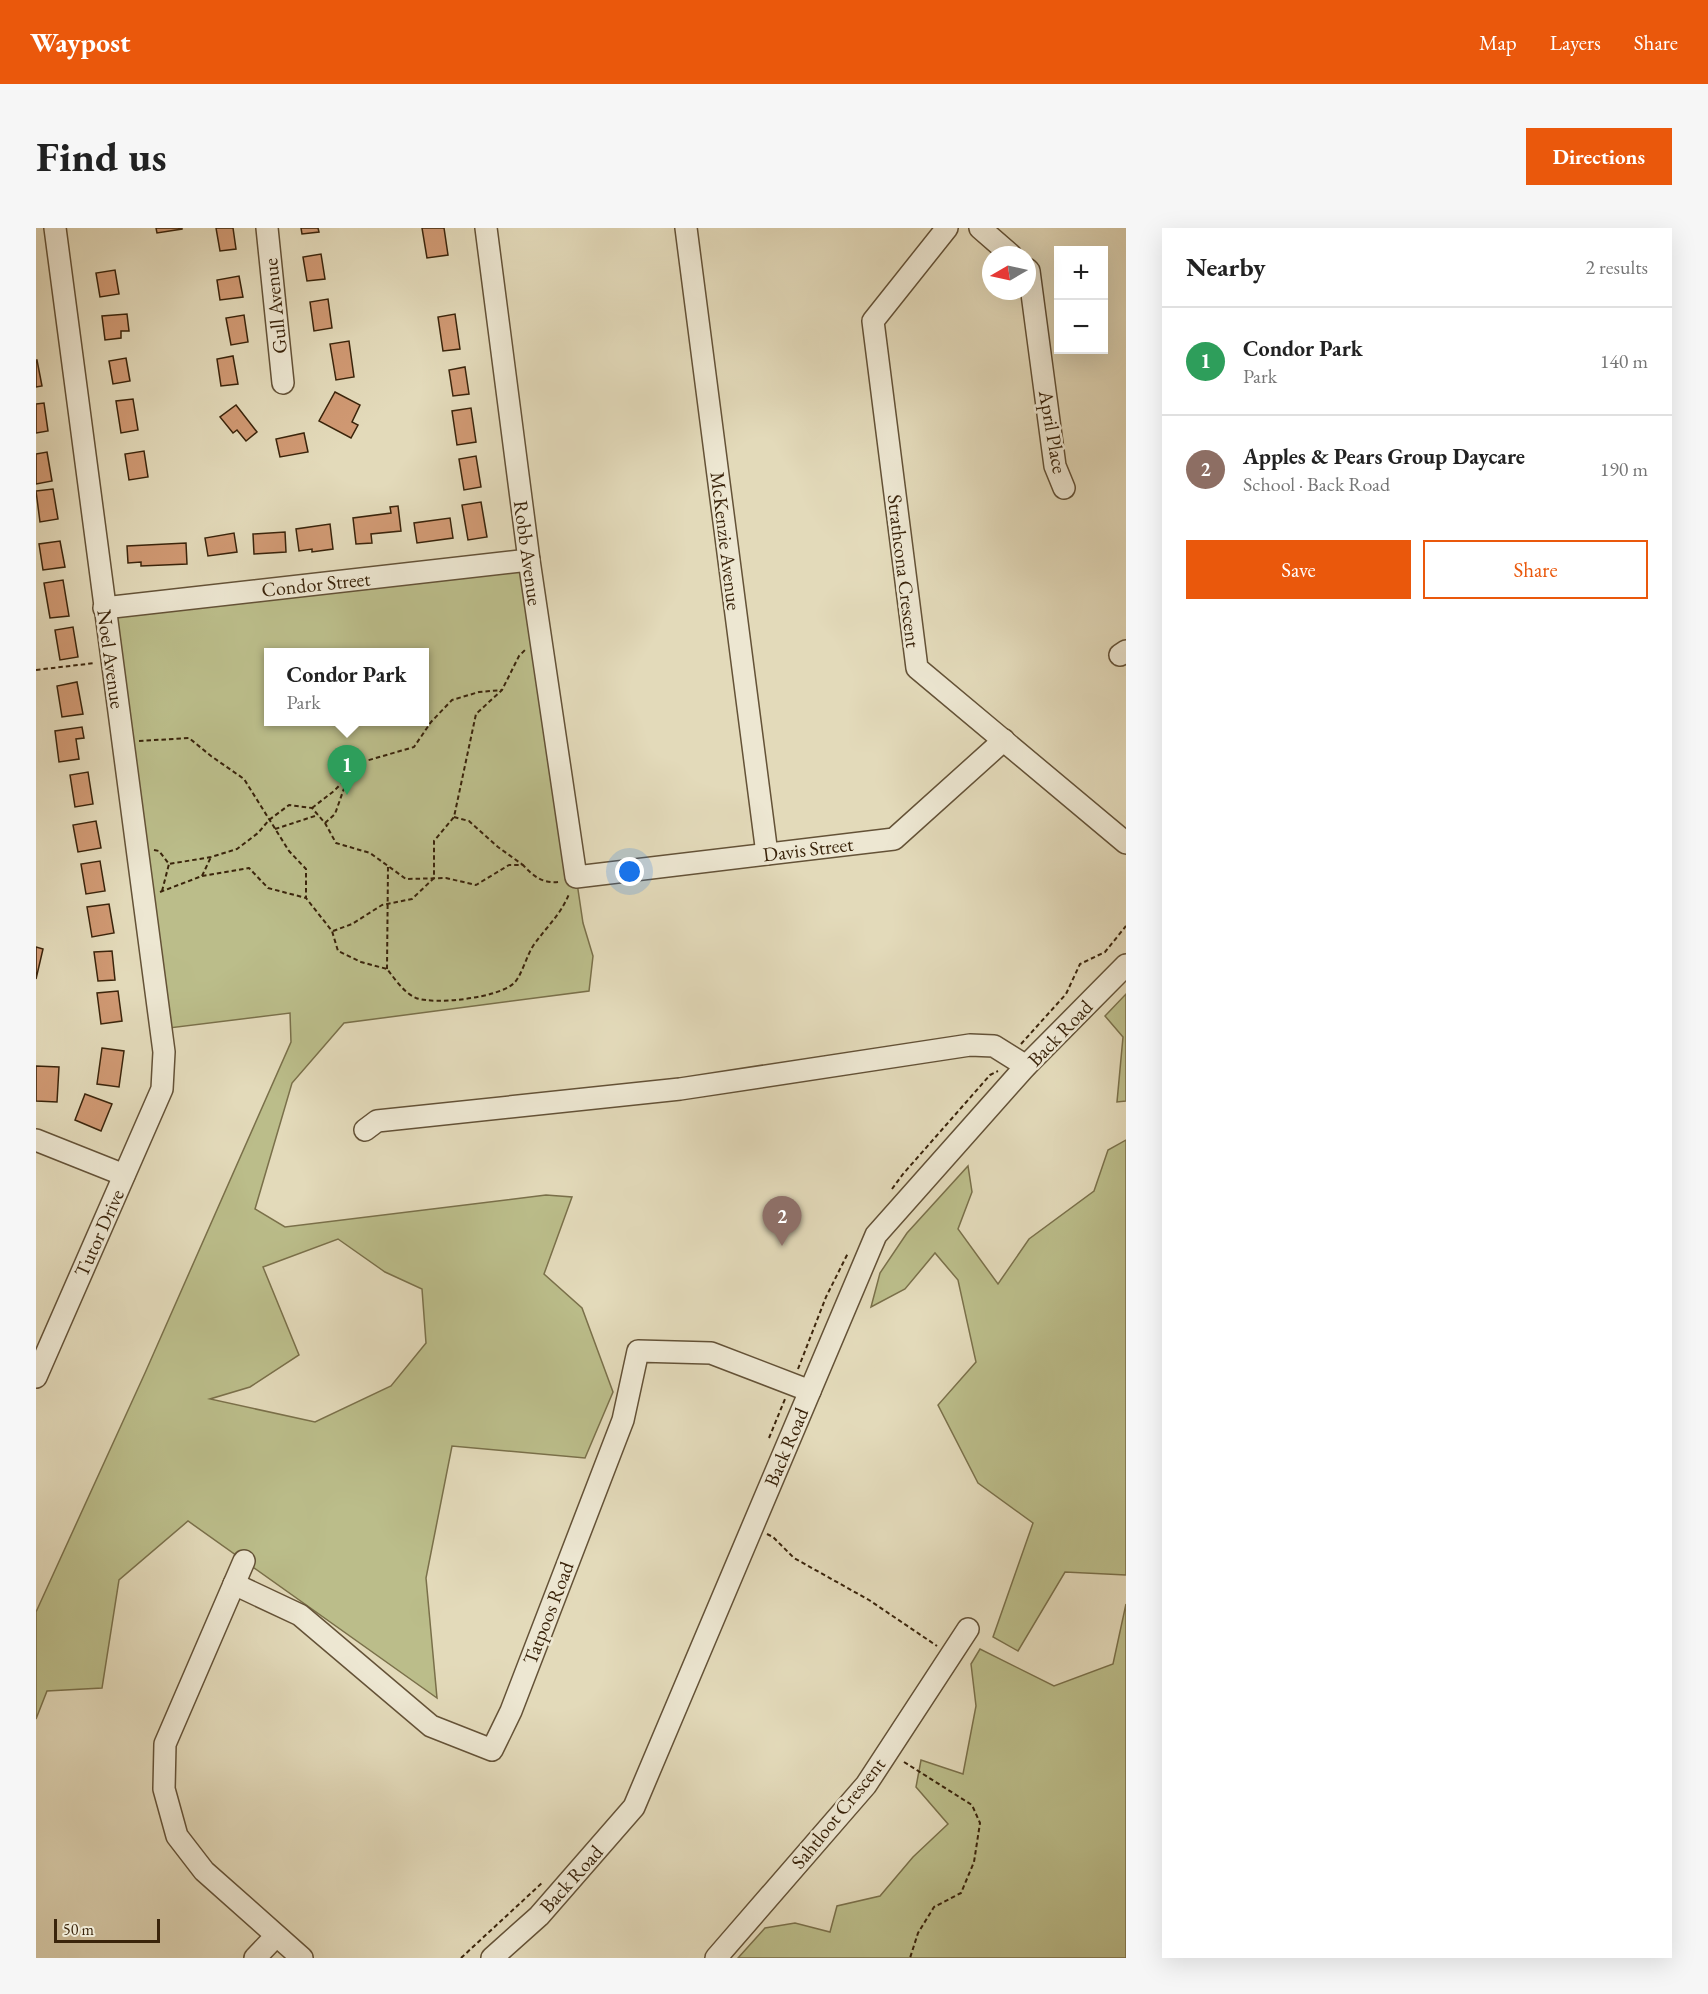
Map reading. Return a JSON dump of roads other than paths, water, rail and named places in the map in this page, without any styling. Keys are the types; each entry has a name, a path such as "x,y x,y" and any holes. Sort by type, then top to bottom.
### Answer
{"street":[{"name":"Noel Avenue","path":"55,228 137,846 153,896 164,1052 162,1089"},
{"name":"Gull Avenue","path":"267,228 283,383"},
{"name":"Robb Avenue","path":"486,228 529,560 576,877"},
{"name":"McKenzie Avenue","path":"686,228 766,854"},
{"name":"Strathcona Crescent","path":"947,228 873,321 917,668 1126,843"},
{"path":"980,228 1001,246"},
{"name":"April Place","path":"1033,300 1055,466 1064,488"},
{"name":"Condor Street","path":"104,608 529,560"},
{"name":"Davis Street","path":"576,877 894,839 1004,740"},
{"name":"Back Road","path":"492,1958 539,1916 634,1807 753,1527 801,1387 876,1235 1026,1066 1126,965"},
{"path":"365,1130 377,1121 680,1089 970,1045 994,1046 1026,1066"},
{"name":"Tutor Drive","path":"36,1377 162,1089"},
{"path":"36,1140 124,1175"},
{"name":"Tatpoos Road","path":"234,1584 300,1615 431,1726 492,1750 511,1711 623,1420 638,1351 711,1353 801,1387"},
{"path":"244,1561 165,1743 164,1789 177,1836 204,1871 302,1958"},
{"name":"Sahtloot Crescent","path":"716,1958 866,1785 968,1629"},
{"path":"255,1958 276,1936"}],"place":[{"name":"Condor Park","path":"347,795"},
{"name":"Apples & Pears Group Daycare","path":"782,1246"}]}
